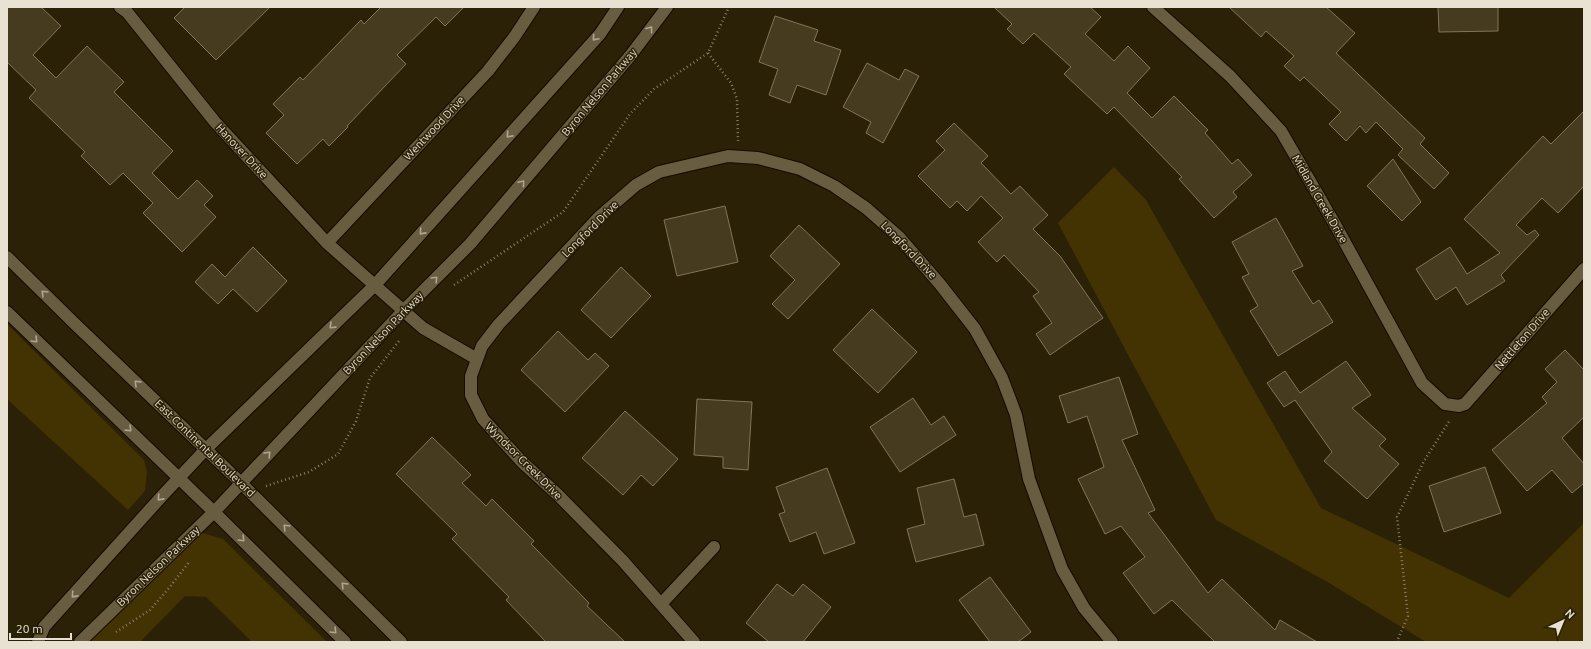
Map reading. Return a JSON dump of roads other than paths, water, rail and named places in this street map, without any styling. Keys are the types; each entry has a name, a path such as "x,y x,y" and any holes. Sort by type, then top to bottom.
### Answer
{"street":[{"name":"Wentwood Drive","path":"326,243 488,71 515,36 534,7"},
{"path":"38,642 44,628 179,477 374,286 600,34 618,7"},
{"name":"Byron Nelson Parkway","path":"80,642 214,512 403,311 470,244 630,56 667,7"},
{"name":"Midland Creek Drive","path":"1153,7 1230,76 1280,131 1337,228 1422,383 1445,404 1459,406"},
{"name":"Hanover Drive","path":"126,9 215,122 326,243 374,286"},
{"name":"Longford Drive","path":"477,359 482,346 499,324 599,217 636,185 659,172 728,156 758,158 800,169 834,186 866,208 899,237 939,282 975,329 1002,378 1016,415 1029,479 1062,569 1084,608 1112,642"},
{"name":"East Continental Boulevard","path":"7,257 74,324 241,483 401,642"},
{"name":"Nettleton Drive","path":"1459,406 1465,404 1584,269"},
{"path":"374,286 423,328 477,359"},
{"path":"7,312 179,477 345,642"},
{"name":"Wyndsor Creek Drive","path":"477,359 471,376 471,395 483,419 522,462 557,494 622,561 694,642"},
{"path":"661,604 714,547"}]}
